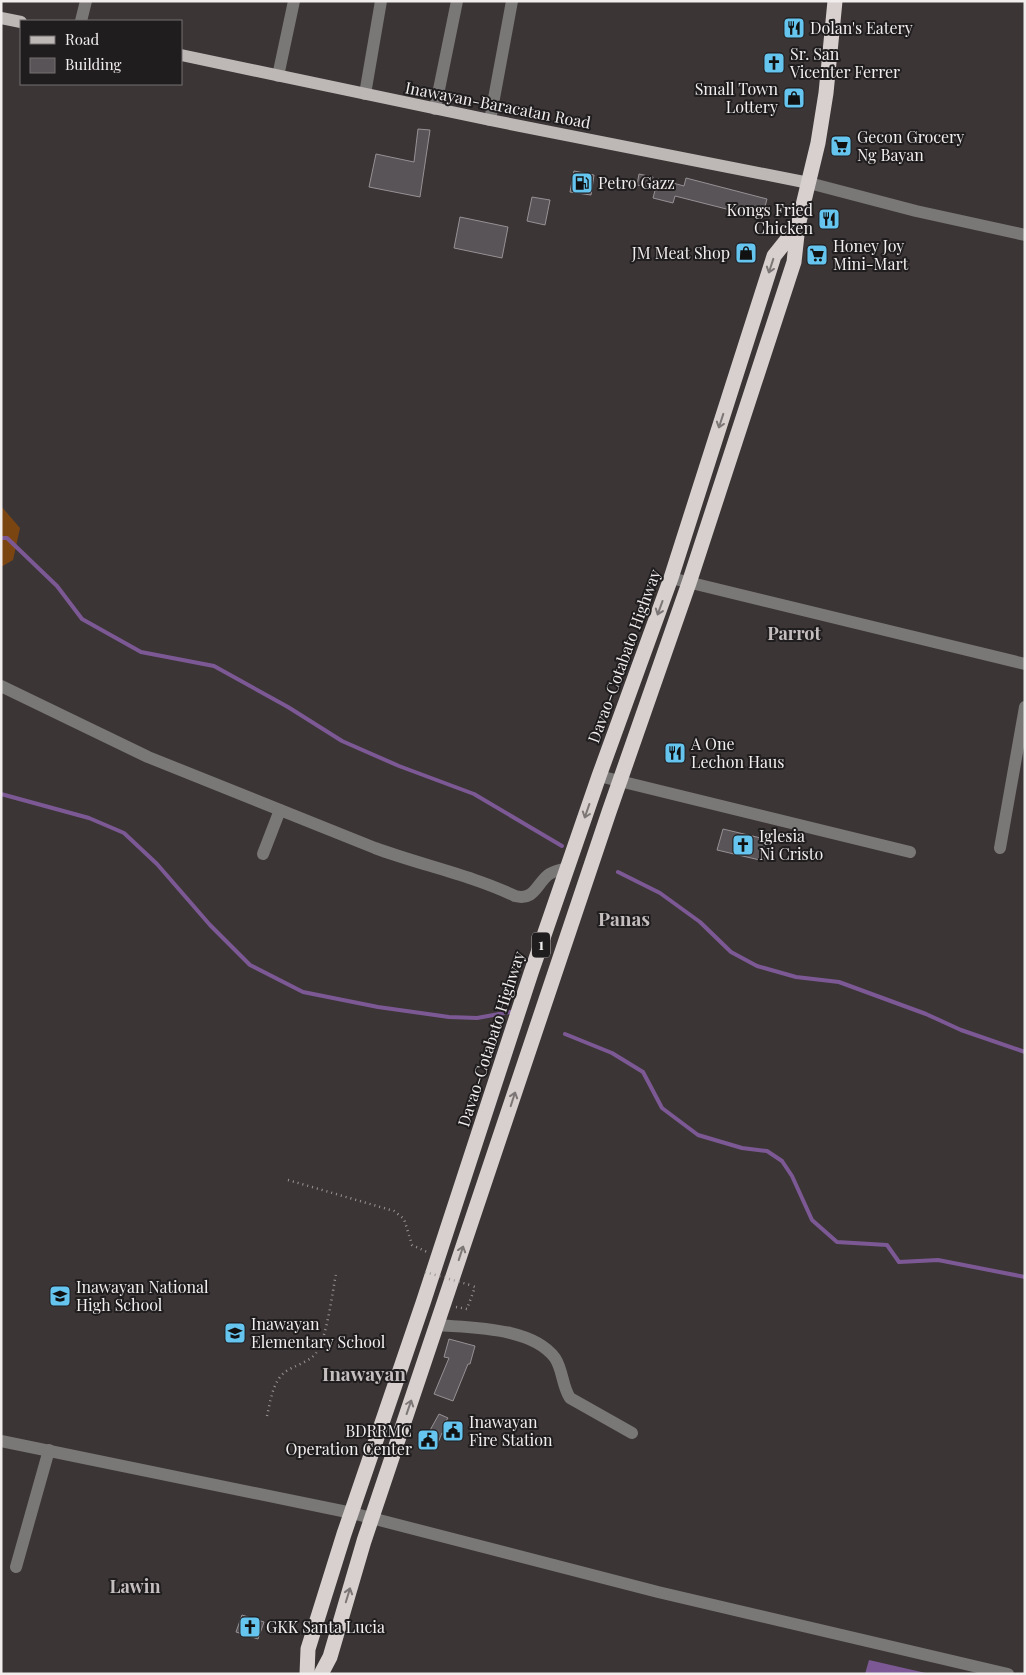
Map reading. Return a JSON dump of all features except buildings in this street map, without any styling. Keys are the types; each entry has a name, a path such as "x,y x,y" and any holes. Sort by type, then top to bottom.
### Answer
{"highway":[{"name":"Davao-Cotabato Highway","path":"321,1674 330,1657 372,1519 619,781 689,583 794,262 798,226 809,183 826,93 835,1"},
{"name":"Davao-Cotabato Highway","path":"306,1674 308,1648 352,1513 567,868 671,578 774,256 798,226"}],"main road":[{"path":"1,18 20,22"},
{"name":"Inawayan-Baracatan Road","path":"182,56 435,109 809,183"}],"street":[{"path":"81,20 86,1"},
{"path":"278,76 294,1"},
{"path":"365,94 381,1"},
{"path":"435,109 457,1"},
{"path":"490,120 512,1"},
{"path":"809,183 916,211 1025,235"},
{"path":"671,578 1025,664"},
{"path":"1,686 148,757 408,860 472,879 523,898 528,896 552,872 567,868"},
{"path":"1000,848 1025,707"},
{"path":"599,776 910,852"},
{"path":"263,854 280,810"},
{"path":"438,1325 482,1328 531,1339 546,1349 555,1359 561,1370 567,1394 570,1398 632,1433"},
{"path":"1,1441 352,1513 658,1592 1008,1674"},
{"path":"16,1567 49,1450"}],"path":[{"path":"288,1180 394,1211 404,1219 410,1241 414,1247 438,1257"},
{"path":"425,1272 476,1287 467,1309"},
{"path":"267,1416 276,1384 281,1375 308,1360 316,1353 322,1341 336,1274"}],"shaded area":[{"path":"1,506 20,528 13,560 1,567"},
{"path":"869,1660 930,1674 865,1674"}],"waterway":[{"path":"1,538 7,538 57,586 82,619 141,652 214,666 288,707 342,741 399,766 474,794 562,846"},
{"path":"1,794 89,818 124,833 157,864 210,925 250,965 303,992 378,1007 449,1017 477,1018 510,1012"},
{"path":"618,872 660,893 700,922 731,952 757,966 796,977 839,982 926,1014 961,1030 1025,1052"},
{"path":"565,1034 612,1053 643,1072 662,1108 698,1135 742,1148 767,1151 782,1161 792,1176 812,1220 837,1242 887,1245 899,1262 938,1260 1025,1277"}],"place":[{"name":"Dolan's Eatery","path":"794,28"},
{"name":"Sr. San Vicenter Ferrer","path":"774,63"},
{"name":"Small Town Lottery","path":"794,98"},
{"name":"Gecon Grocery Ng Bayan","path":"841,146"},
{"name":"Petro Gazz","path":"582,183"},
{"name":"Kongs Fried Chicken","path":"829,219"},
{"name":"JM Meat Shop","path":"746,253"},
{"name":"Honey Joy Mini-Mart","path":"817,255"},
{"name":"A One Lechon Haus","path":"675,753"},
{"name":"Iglesia Ni Cristo","path":"743,845"},
{"name":"Inawayan National High School","path":"60,1296"},
{"name":"Inawayan Elementary School","path":"235,1333"},
{"name":"Inawayan Fire Station","path":"453,1431"},
{"name":"BDRRMC Operation Center","path":"428,1440"},
{"name":"GKK Santa Lucia","path":"250,1627"}],"district":[{"name":"Parrot","path":"794,634"},
{"name":"Panas","path":"624,919"},
{"name":"Inawayan","path":"364,1374"},
{"name":"Lawin","path":"135,1587"}]}
